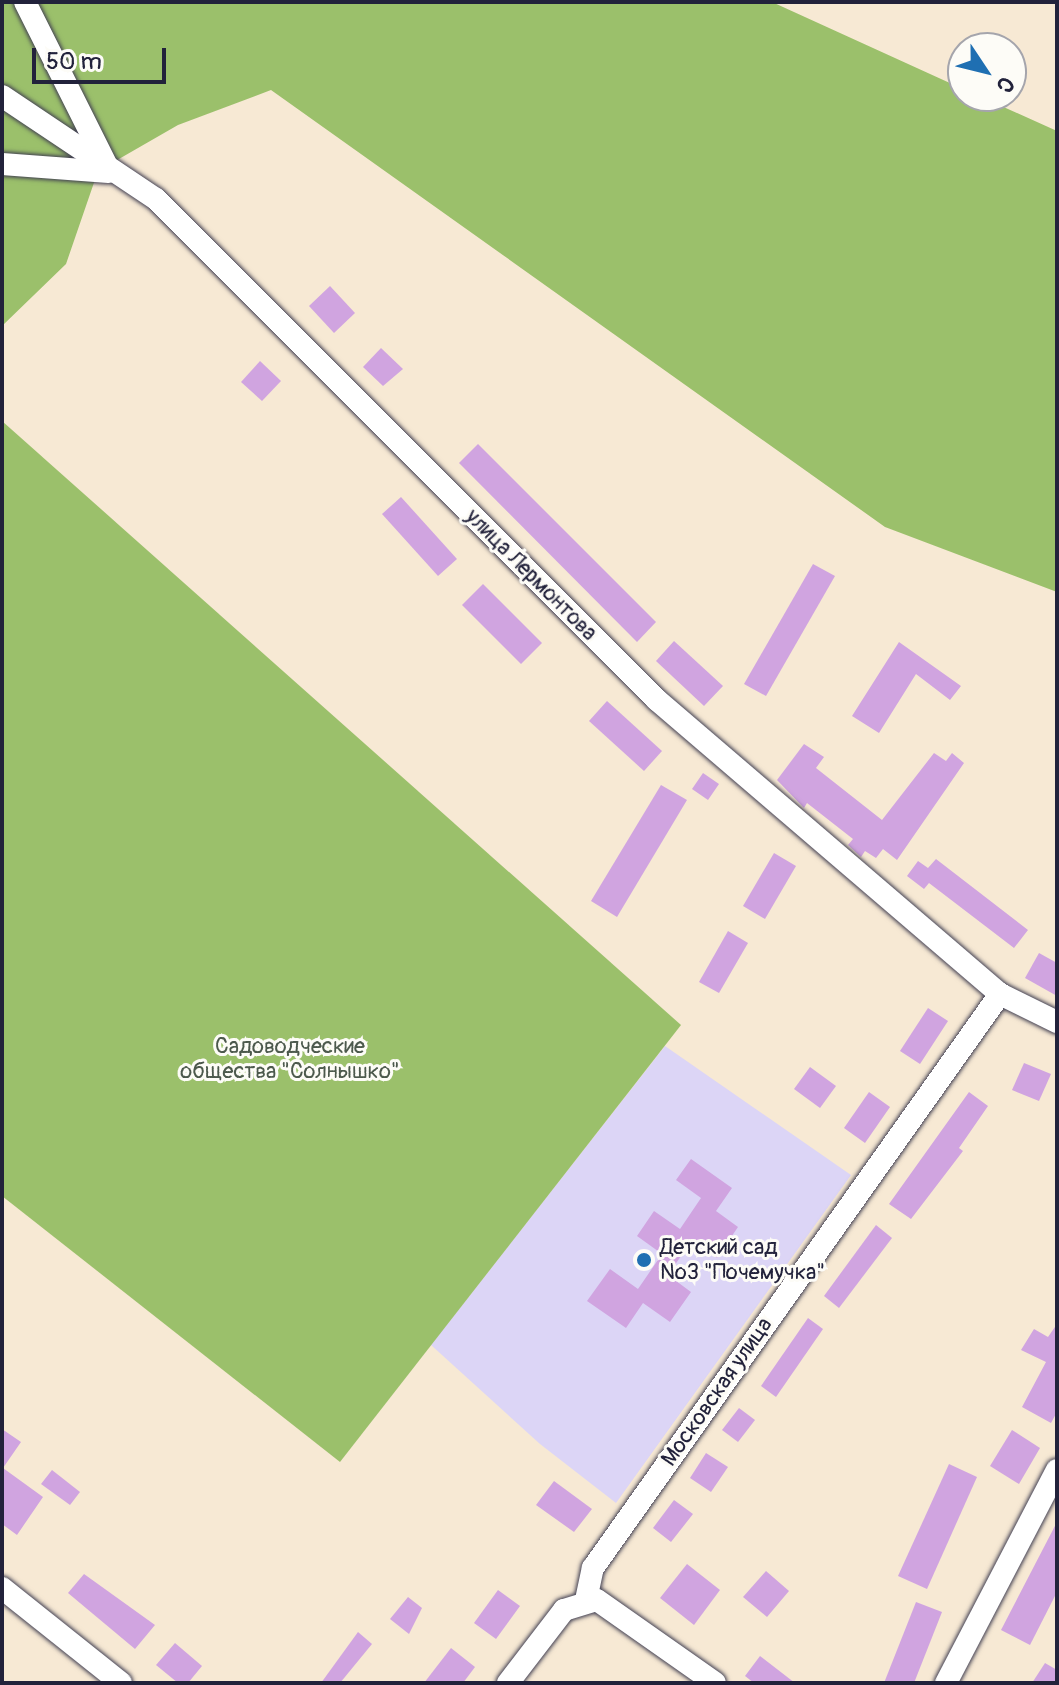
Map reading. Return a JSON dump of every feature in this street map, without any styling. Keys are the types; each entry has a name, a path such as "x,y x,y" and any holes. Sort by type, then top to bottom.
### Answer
{"street":[{"path":"25,2 110,172"},
{"path":"2,96 110,172"},
{"name":"улица Лермонтова","path":"2,164 110,172 156,199 657,700 1000,994 1057,1022"},
{"name":"Московская улица","path":"586,1600 593,1568 1000,994"},
{"path":"946,1683 1057,1470"},
{"path":"2,1588 121,1683"},
{"path":"508,1683 564,1610 586,1600 614,1607 715,1683"}],"shaded area":[{"name":"Детский сад №3 \"Почемучка\"","path":"665,1046 851,1175 616,1503 540,1444 431,1345"}],"green space":[{"path":"2,2 772,2 947,82 947,112 1015,112 1057,131 1057,592 885,527 271,90 178,125 98,171 66,264 2,326"},
{"name":"Садоводческие общества \"Солнышко\"","path":"2,421 681,1025 340,1462 2,1196"}],"building":[{"path":"330,286 355,313 334,333 309,306"},
{"path":"381,348 403,369 383,386 363,367"},
{"path":"260,361 281,381 262,401 241,382"},
{"path":"478,444 656,622 637,642 459,463"},
{"path":"401,497 457,559 438,576 382,514"},
{"path":"813,564 835,576 766,696 744,684"},
{"path":"483,584 542,643 521,664 462,605"},
{"path":"674,641 723,686 704,706 656,661"},
{"path":"899,642 961,686 950,700 916,674 879,733 852,716"},
{"path":"607,701 662,751 644,771 589,721"},
{"path":"804,744 824,757 816,768 882,820 934,753 946,761 952,753 964,763 897,860 883,849 876,858 865,851 861,857 848,845 853,839 807,803 804,808 777,780"},
{"path":"703,773 719,784 708,800 692,789"},
{"path":"661,785 687,800 617,917 591,901"},
{"path":"774,853 796,866 765,919 743,906"},
{"path":"936,859 1028,930 1014,948 929,883 924,889 907,876 918,861 928,868"},
{"path":"728,931 748,943 719,993 699,982"},
{"path":"1039,953 1057,963 1057,996 1025,978"},
{"path":"928,1008 948,1021 920,1064 900,1051"},
{"path":"1024,1063 1051,1074 1039,1101 1012,1090"},
{"path":"810,1067 836,1086 820,1108 794,1089"},
{"path":"869,1092 890,1107 865,1143 844,1128"},
{"path":"969,1092 988,1106 959,1148 963,1151 911,1219 889,1204"},
{"path":"691,1159 732,1188 716,1211 738,1227 717,1258 692,1240 668,1275 691,1292 670,1322 643,1303 626,1328 587,1301 610,1269 638,1289 662,1254 637,1236 654,1211 680,1229 701,1198 676,1180"},
{"path":"876,1225 892,1238 839,1308 824,1296"},
{"path":"808,1318 823,1329 776,1397 761,1386"},
{"path":"1057,1324 1057,1412 1051,1423 1022,1407 1046,1362 1021,1350 1034,1329 1048,1337"},
{"path":"739,1408 755,1420 738,1442 722,1430"},
{"path":"2,1429 21,1442 3,1468 43,1497 17,1535 2,1524"},
{"path":"1012,1430 1040,1448 1019,1484 990,1466"},
{"path":"706,1453 728,1467 711,1492 690,1478"},
{"path":"949,1464 977,1477 927,1589 898,1576"},
{"path":"52,1470 80,1492 70,1505 41,1484"},
{"path":"554,1481 592,1509 574,1532 536,1505"},
{"path":"674,1500 693,1514 671,1542 653,1528"},
{"path":"1057,1522 1057,1592 1030,1645 1001,1630"},
{"path":"687,1564 720,1590 694,1625 660,1598"},
{"path":"766,1571 789,1591 767,1617 743,1597"},
{"path":"84,1574 155,1625 135,1649 68,1593"},
{"path":"498,1590 520,1606 496,1639 474,1623"},
{"path":"408,1597 422,1608 409,1634 390,1619"},
{"path":"916,1602 942,1612 914,1683 884,1683"},
{"path":"358,1632 372,1644 340,1683 321,1683"},
{"path":"175,1643 202,1666 188,1683 178,1683 156,1665"},
{"path":"451,1648 475,1667 463,1683 424,1683"},
{"path":"760,1656 795,1683 754,1683 745,1676"},
{"path":"1045,1663 1057,1670 1057,1683 1032,1683"}],"place":[{"name":"Детский сад №3 \"Почемучка\"","path":"644,1260"}]}
